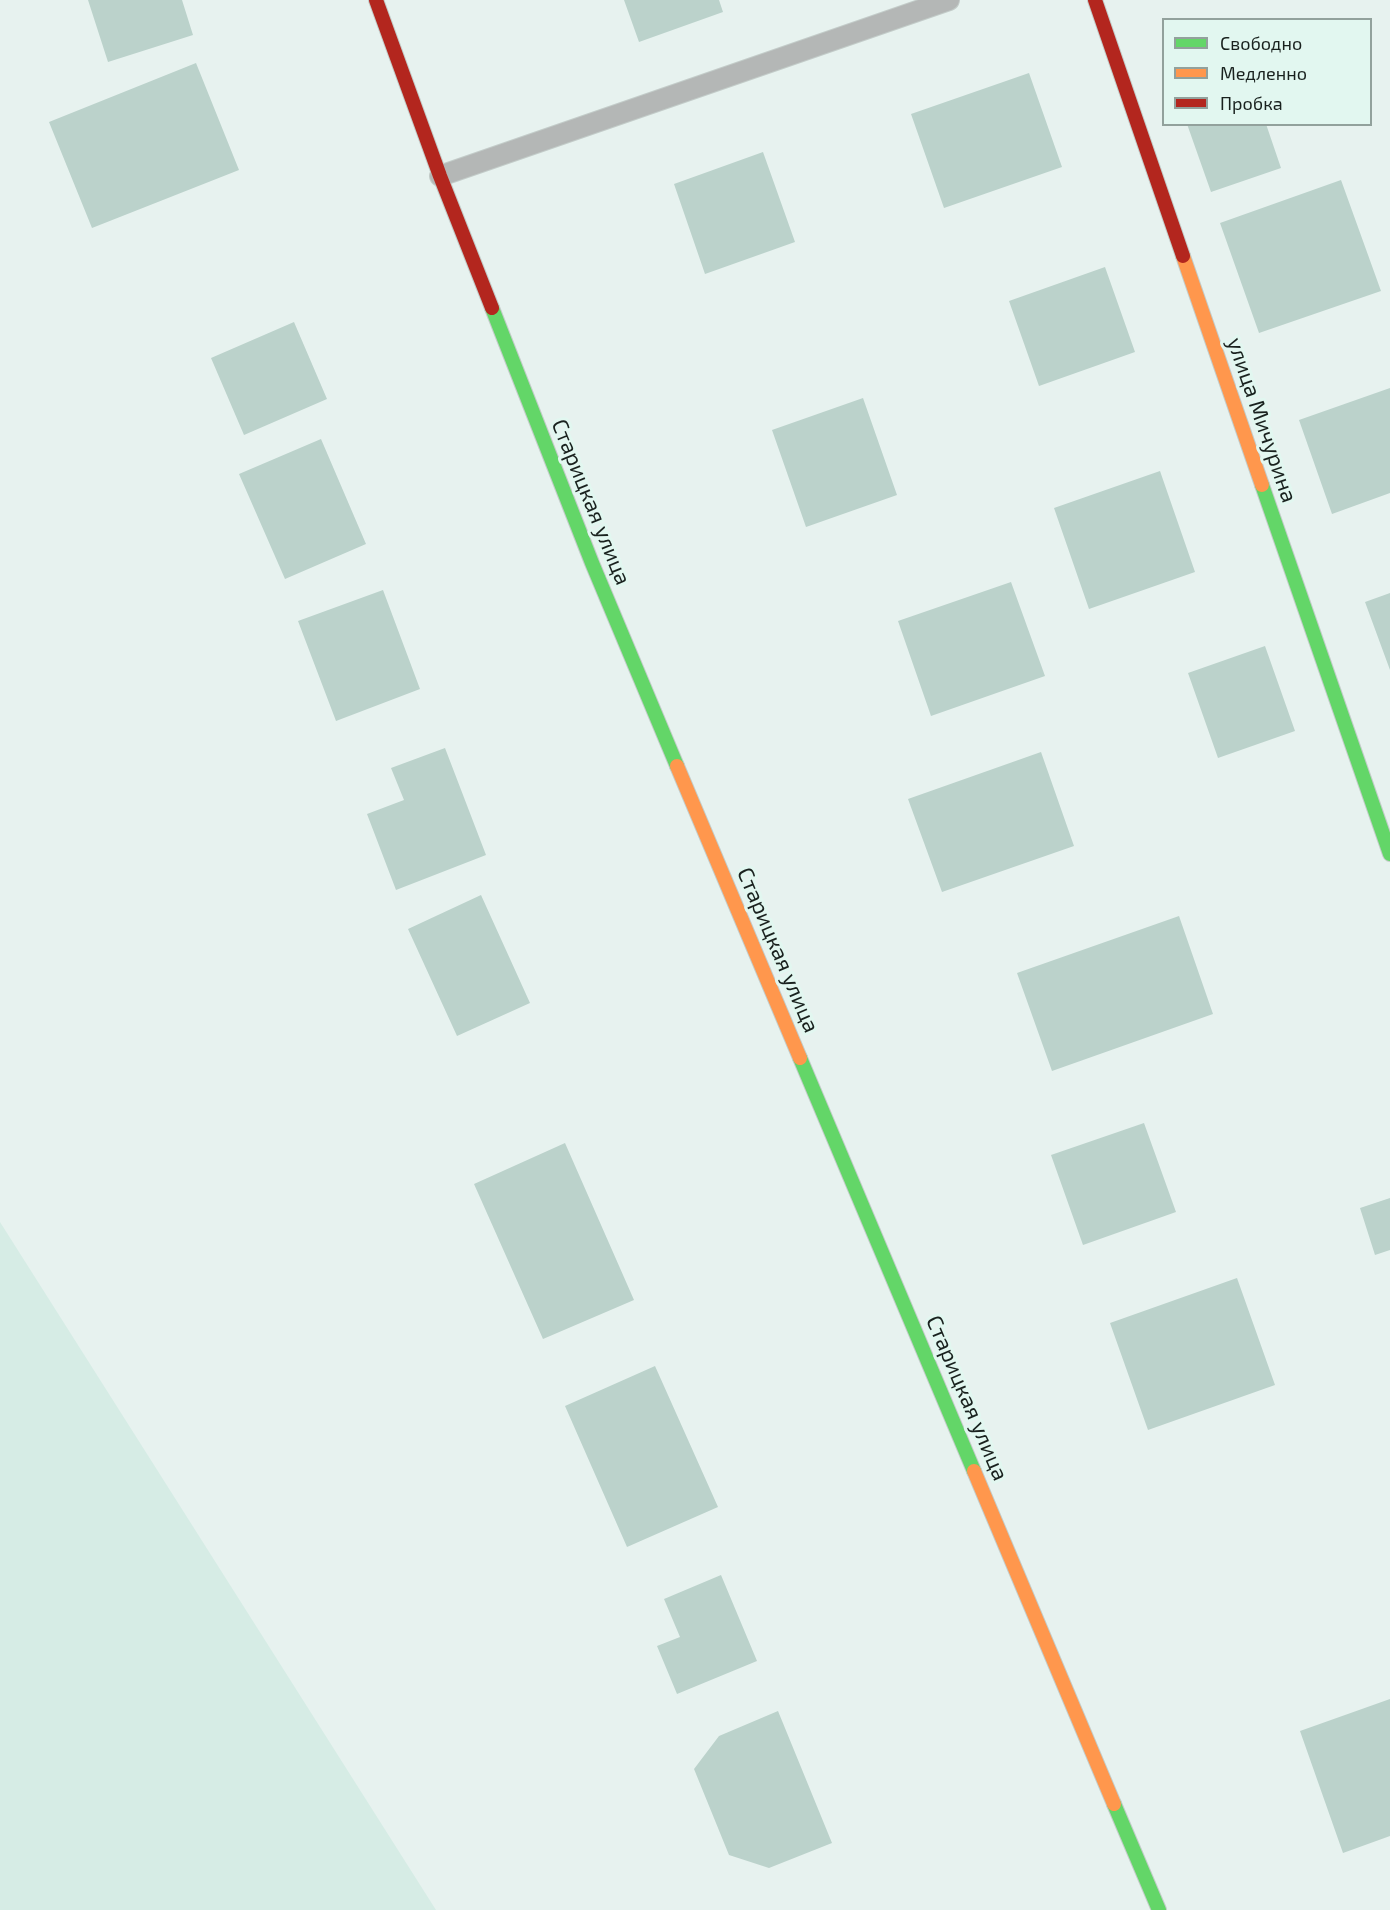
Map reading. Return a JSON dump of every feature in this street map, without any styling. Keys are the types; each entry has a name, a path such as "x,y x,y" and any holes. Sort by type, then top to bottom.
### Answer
{"main road":[{"name":"Старицкая улица","path":"376,0 440,176 592,563 1159,1910"},
{"name":"улица Мичурина","path":"1095,0 1390,854"}],"lane":[{"path":"440,176 949,0"}],"shaded area":[{"path":"0,1222 436,1910 0,1910"}],"building":[{"path":"88,0 182,0 193,35 108,62"},
{"path":"624,0 719,0 723,12 639,42"},
{"path":"196,63 239,170 92,228 49,122"},
{"path":"1029,73 1062,167 944,208 911,114"},
{"path":"1188,126 1267,126 1281,168 1211,192"},
{"path":"763,152 795,242 705,274 674,184"},
{"path":"1341,180 1381,291 1259,333 1220,223"},
{"path":"1105,267 1135,352 1039,386 1009,301"},
{"path":"294,322 327,399 244,435 211,358"},
{"path":"1390,388 1390,493 1332,514 1299,420"},
{"path":"863,398 897,495 806,527 772,430"},
{"path":"321,439 366,544 285,579 239,474"},
{"path":"1160,471 1195,572 1089,609 1054,508"},
{"path":"1011,582 1045,676 931,716 898,621"},
{"path":"383,590 420,689 336,721 298,621"},
{"path":"1390,593 1390,670 1365,602"},
{"path":"1265,646 1295,731 1218,758 1188,673"},
{"path":"445,748 486,855 396,890 367,814 404,800 391,768"},
{"path":"1041,752 1074,846 942,892 908,799"},
{"path":"481,895 530,1003 457,1036 408,929"},
{"path":"1179,916 1213,1014 1052,1071 1017,973"},
{"path":"1144,1123 1176,1212 1083,1245 1051,1155"},
{"path":"565,1143 634,1300 543,1339 474,1184"},
{"path":"1390,1198 1390,1250 1375,1255 1360,1208"},
{"path":"1237,1278 1275,1385 1148,1430 1110,1323"},
{"path":"655,1366 718,1507 627,1547 565,1406"},
{"path":"721,1575 757,1661 677,1694 657,1646 680,1637 664,1599"},
{"path":"1390,1699 1390,1836 1343,1853 1300,1731"},
{"path":"778,1711 832,1843 769,1868 729,1855 694,1769 719,1736"}],"traffic: fast":[{"path":"492,308 592,563 677,766"},
{"path":"1262,485 1390,854"},
{"path":"800,1058 974,1471"},
{"path":"1114,1804 1159,1910"}],"traffic: slow":[{"path":"1183,256 1262,485"},
{"path":"677,766 800,1058"},
{"path":"974,1471 1114,1804"}],"traffic: jam":[{"path":"376,0 440,176 492,308"},
{"path":"1095,0 1183,256"}]}
